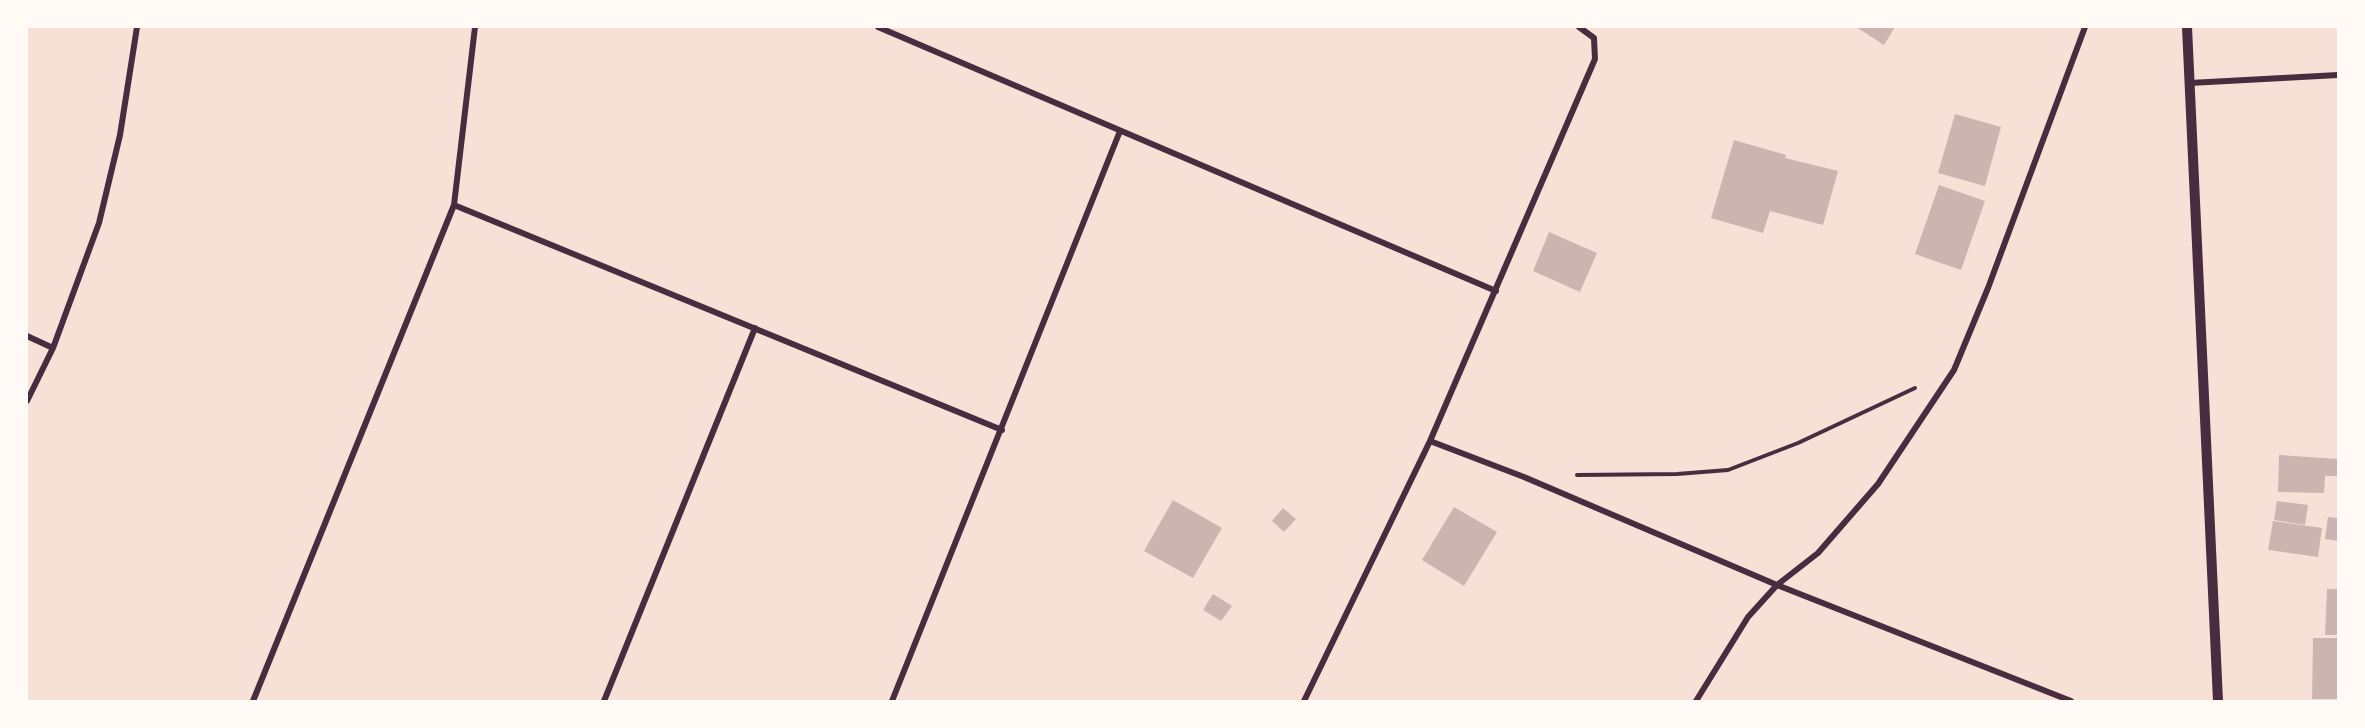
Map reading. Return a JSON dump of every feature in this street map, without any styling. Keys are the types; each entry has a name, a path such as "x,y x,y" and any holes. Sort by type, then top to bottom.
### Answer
{"street":[{"path":"27,401 53,348 99,223 120,135 137,27"},
{"path":"253,701 454,205 475,27"},
{"path":"878,27 1496,291"},
{"path":"1304,701 1430,441 1595,59 1594,38 1579,27"},
{"path":"1696,701 1748,617 1777,585 1818,553 1878,484 1954,370 1988,288 2085,27"},
{"path":"2187,27 2218,701"},
{"path":"2190,83 2338,75"},
{"path":"892,701 1120,131"},
{"path":"454,205 1002,429"},
{"path":"604,701 755,328"},
{"path":"27,336 53,348"},
{"path":"1430,441 1524,477 1777,585 2071,701"}],"path":[{"path":"1570,475 1677,474 1728,470 1798,443 1954,370"}],"building":[{"path":"1856,27 1895,27 1884,45"},
{"path":"1955,114 2001,127 1985,186 1938,173"},
{"path":"1734,140 1786,155 1785,158 1838,171 1823,225 1770,211 1763,233 1711,218"},
{"path":"1939,185 1985,201 1961,270 1915,254"},
{"path":"1549,232 1597,253 1580,292 1533,271"},
{"path":"2279,455 2338,459 2338,476 2325,476 2324,493 2278,492"},
{"path":"1173,500 1222,528 1193,578 1144,551"},
{"path":"2277,501 2308,505 2305,525 2274,520"},
{"path":"1454,507 1497,532 1464,586 1422,560"},
{"path":"1283,508 1296,519 1284,532 1272,521"},
{"path":"2328,517 2338,518 2338,541 2325,539"},
{"path":"2273,521 2322,528 2318,557 2268,550"},
{"path":"2327,589 2338,589 2338,635 2325,635"},
{"path":"1213,594 1232,606 1221,621 1203,610"},
{"path":"2313,638 2338,638 2338,699 2312,699"}]}
